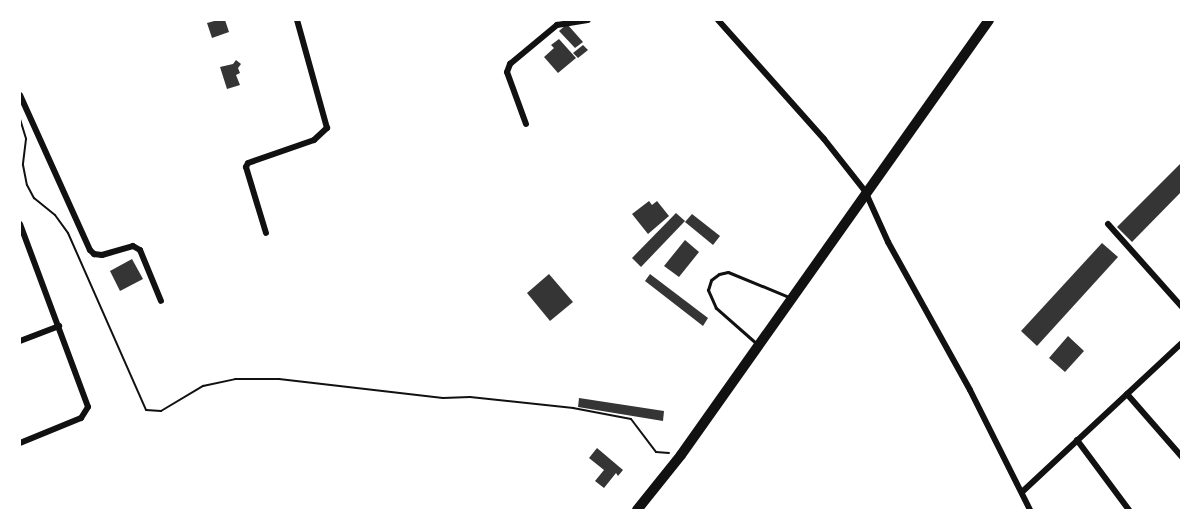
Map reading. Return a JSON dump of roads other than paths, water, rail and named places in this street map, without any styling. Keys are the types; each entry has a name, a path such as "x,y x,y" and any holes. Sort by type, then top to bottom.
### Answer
{"main road":[{"path":"637,510 681,455 865,191 989,20"}],"street":[{"path":"266,233 246,167 248,163 314,140 327,128 297,20"},
{"path":"526,124 507,72 510,64 557,25 588,20"},
{"path":"718,20 824,139 865,191 888,242 970,390 1030,510"},
{"path":"20,95 90,250 94,254 102,255 133,246 140,249 161,301"},
{"path":"20,224 22,237 59,326 87,403 87,412 81,418 20,442"},
{"path":"1108,224 1182,307"},
{"path":"20,341 59,326"},
{"path":"1022,492 1182,343"},
{"path":"1127,394 1182,457"},
{"path":"1077,440 1129,510"}],"lane":[{"path":"758,345 716,308 708,290 711,280 719,274 728,272 791,298"}]}
